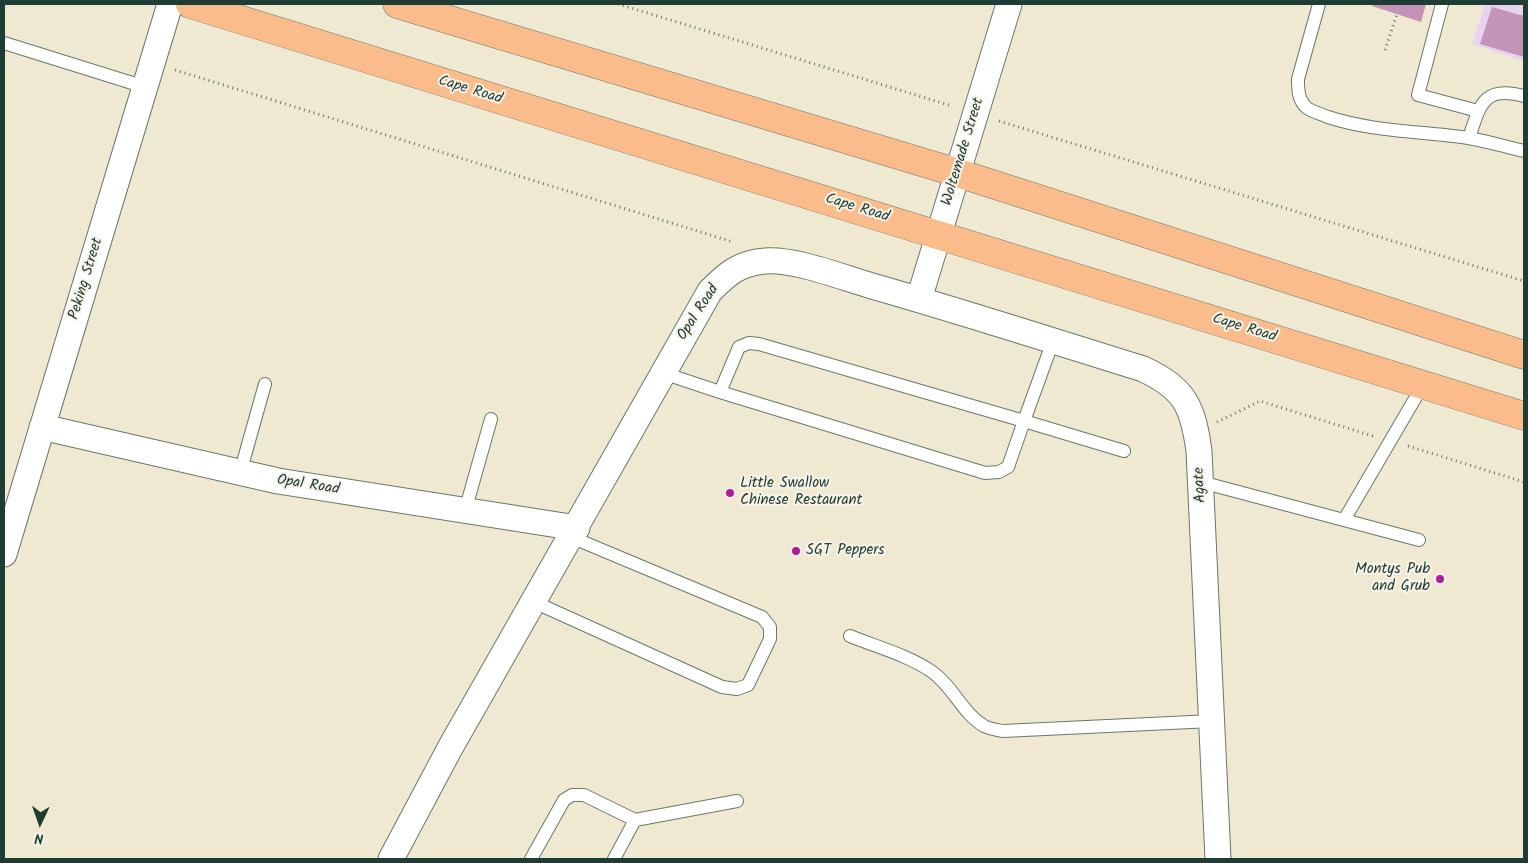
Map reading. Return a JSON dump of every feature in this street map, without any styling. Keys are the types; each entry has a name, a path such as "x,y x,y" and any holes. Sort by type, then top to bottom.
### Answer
{"main road":[{"name":"Cape Road","path":"190,4 1524,416"},
{"path":"396,4 958,173 1521,352"}],"street":[{"name":"Peking Street","path":"4,554 170,4"},
{"name":"Woltemade Street","path":"918,300 1008,4"},
{"name":"Opal Road","path":"391,859 450,748 710,291 728,272 749,264 766,261 796,264 918,300"},
{"name":"Agate","path":"918,300 1143,369 1163,378 1182,397 1190,412 1196,432 1201,482 1218,859"},
{"name":"Opal Road","path":"42,427 278,481 465,511 574,532"}],"lane":[{"path":"1319,4 1298,79 1298,92 1307,108 1346,123 1392,131 1469,138 1524,151"},
{"path":"1442,4 1418,95 1478,111"},
{"path":"4,43 149,75"},
{"path":"1469,138 1478,111 1485,101 1500,92 1511,92 1524,96"},
{"path":"663,373 985,473 999,472 1008,467 1053,341"},
{"path":"720,392 739,347 749,343 759,344 1124,451"},
{"path":"240,473 265,384"},
{"path":"1344,520 1423,385"},
{"path":"465,511 491,419"},
{"path":"1201,482 1419,540"},
{"path":"534,602 722,687 737,689 748,685 770,639 770,627 762,617 574,532"},
{"path":"850,636 910,659 931,671 945,683 971,716 986,727 1003,731 1212,721"},
{"path":"531,859 564,800 572,795 584,795 635,820 737,801"},
{"path":"614,859 635,820"}],"path":[{"path":"618,4 1524,281"},
{"path":"1385,50 1397,14"},
{"path":"149,75 746,246 766,261"},
{"path":"1196,432 1260,401 1524,482"}],"shaded area":[{"path":"1485,4 1524,4 1524,61 1472,44"}],"building":[{"path":"1373,4 1426,4 1421,22 1372,6"},
{"path":"1492,7 1524,16 1524,57 1480,44"}],"place":[{"name":"Little Swallow Chinese Restaurant","path":"730,493"},
{"name":"SGT Peppers","path":"796,551"},
{"name":"Montys Pub and Grub","path":"1440,579"}]}
